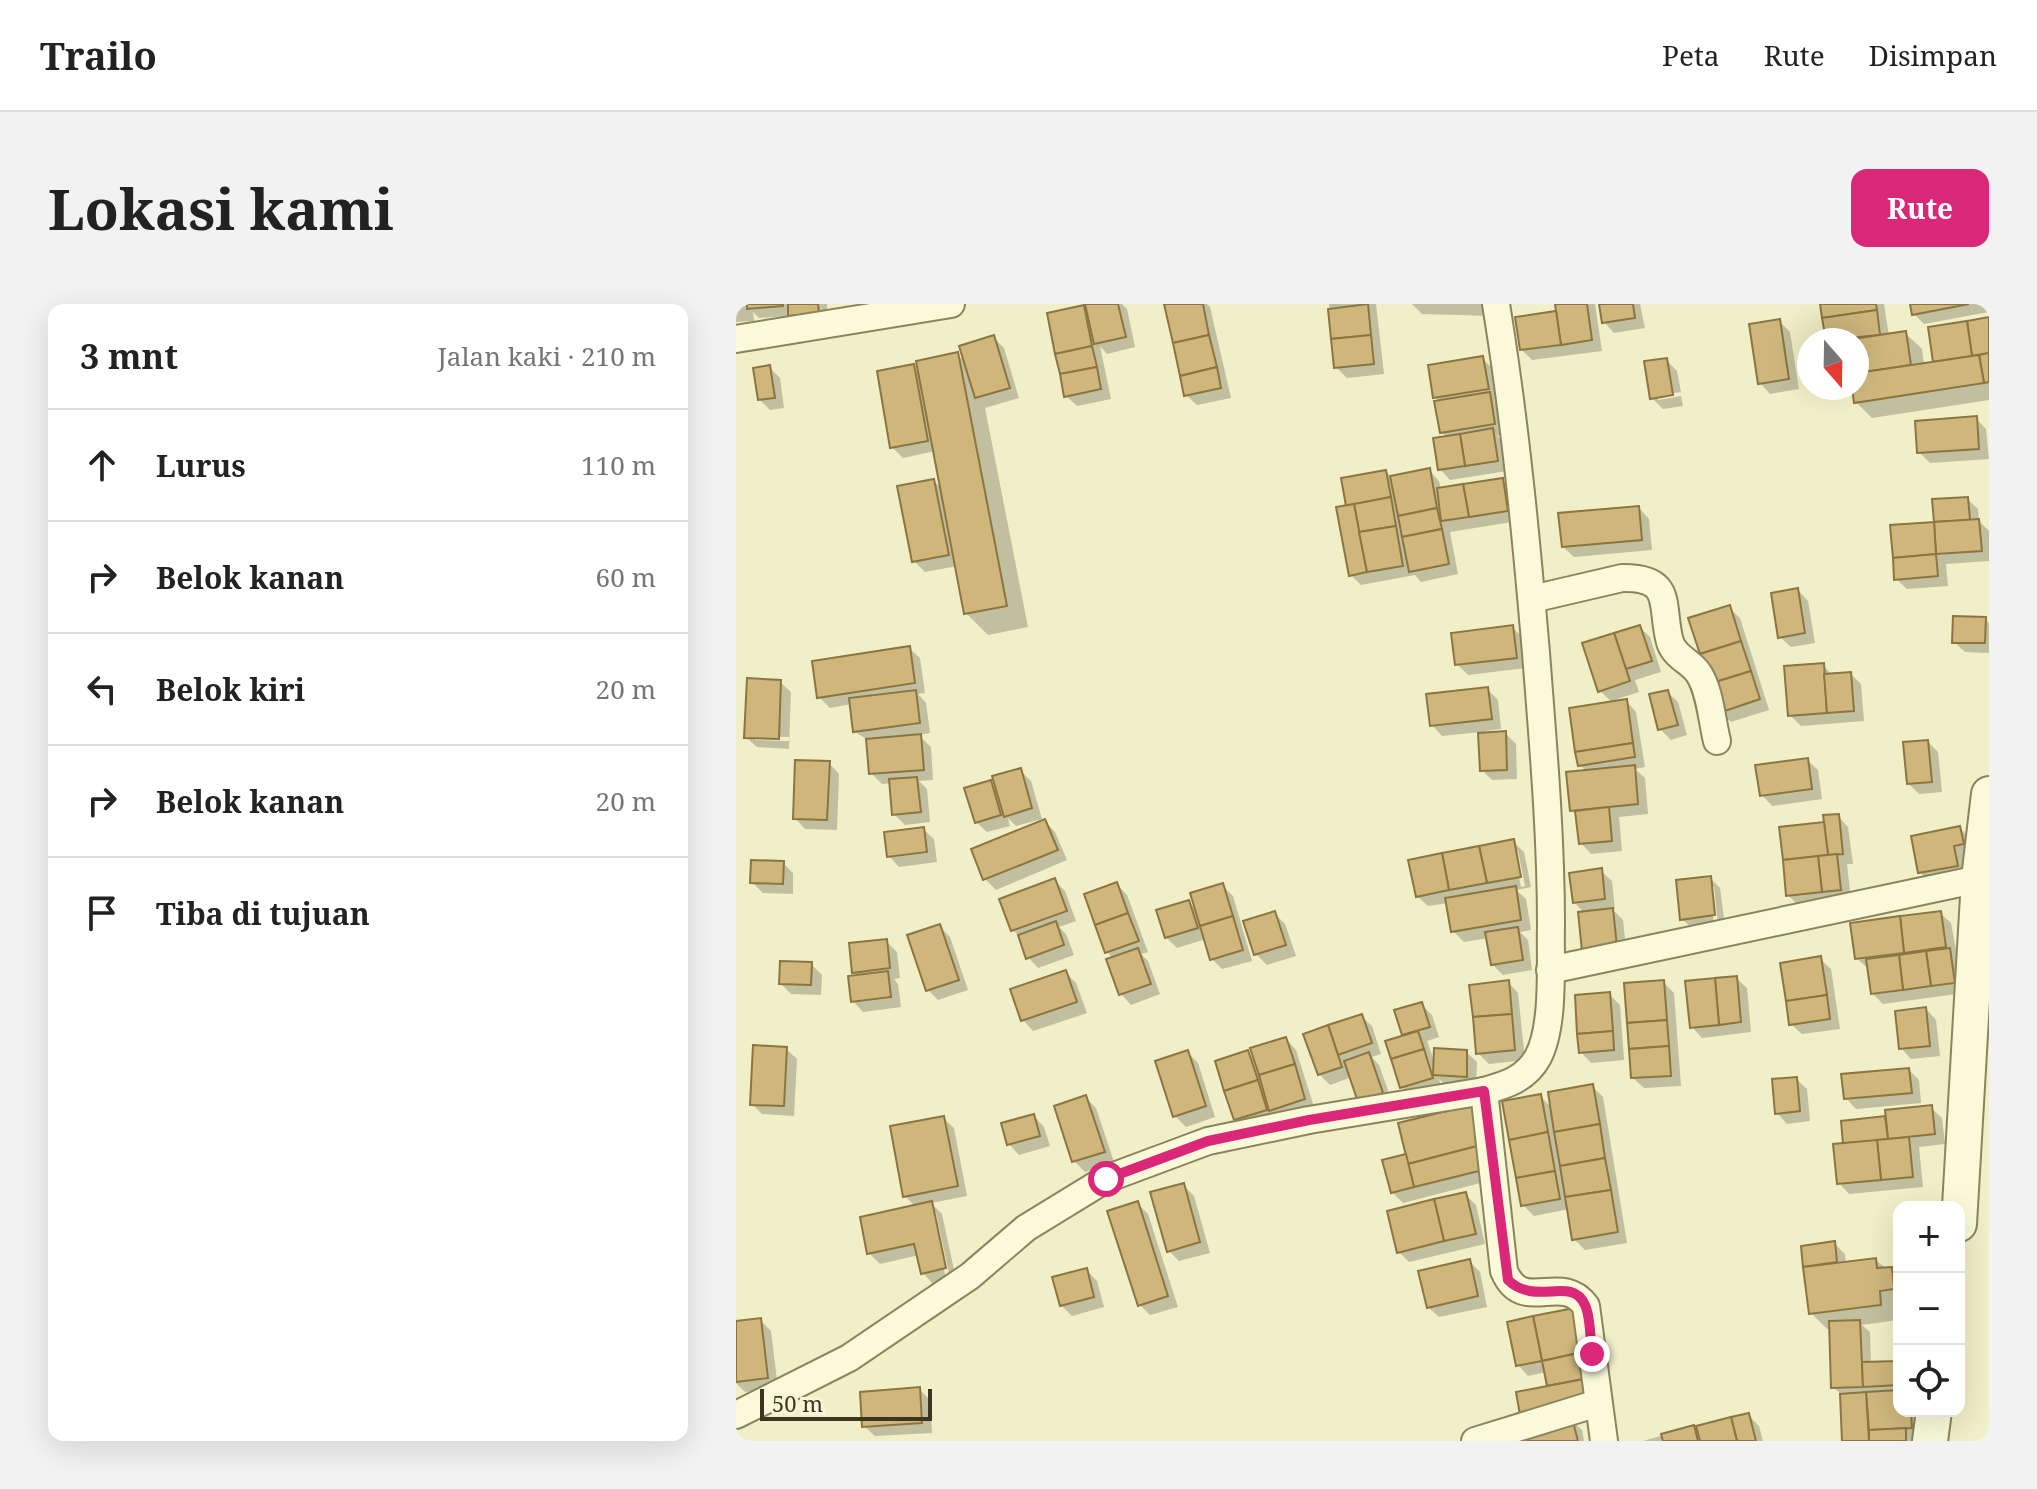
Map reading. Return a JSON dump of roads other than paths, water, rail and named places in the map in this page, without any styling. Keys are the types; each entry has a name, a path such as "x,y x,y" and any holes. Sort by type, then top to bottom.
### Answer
{"street":[{"path":"736,339 951,304"},
{"path":"736,1415 849,1358 970,1276 1026,1228 1106,1179 1208,1141 1309,1120 1484,1091 1510,1083 1528,1071 1538,1057 1545,1038 1550,970 1551,833 1532,599 1508,378 1496,304"},
{"path":"1532,599 1622,578 1637,578 1660,590 1666,602 1670,643 1681,659 1698,672 1717,741"},
{"path":"1960,1201 1979,879 1989,794"},
{"path":"1550,970 1979,879"},
{"path":"1484,1091 1504,1271 1508,1280 1524,1292 1566,1290 1577,1294 1586,1306 1604,1441"},
{"path":"1475,1441 1598,1403"},
{"path":"1930,1441 1933,1417"}]}
